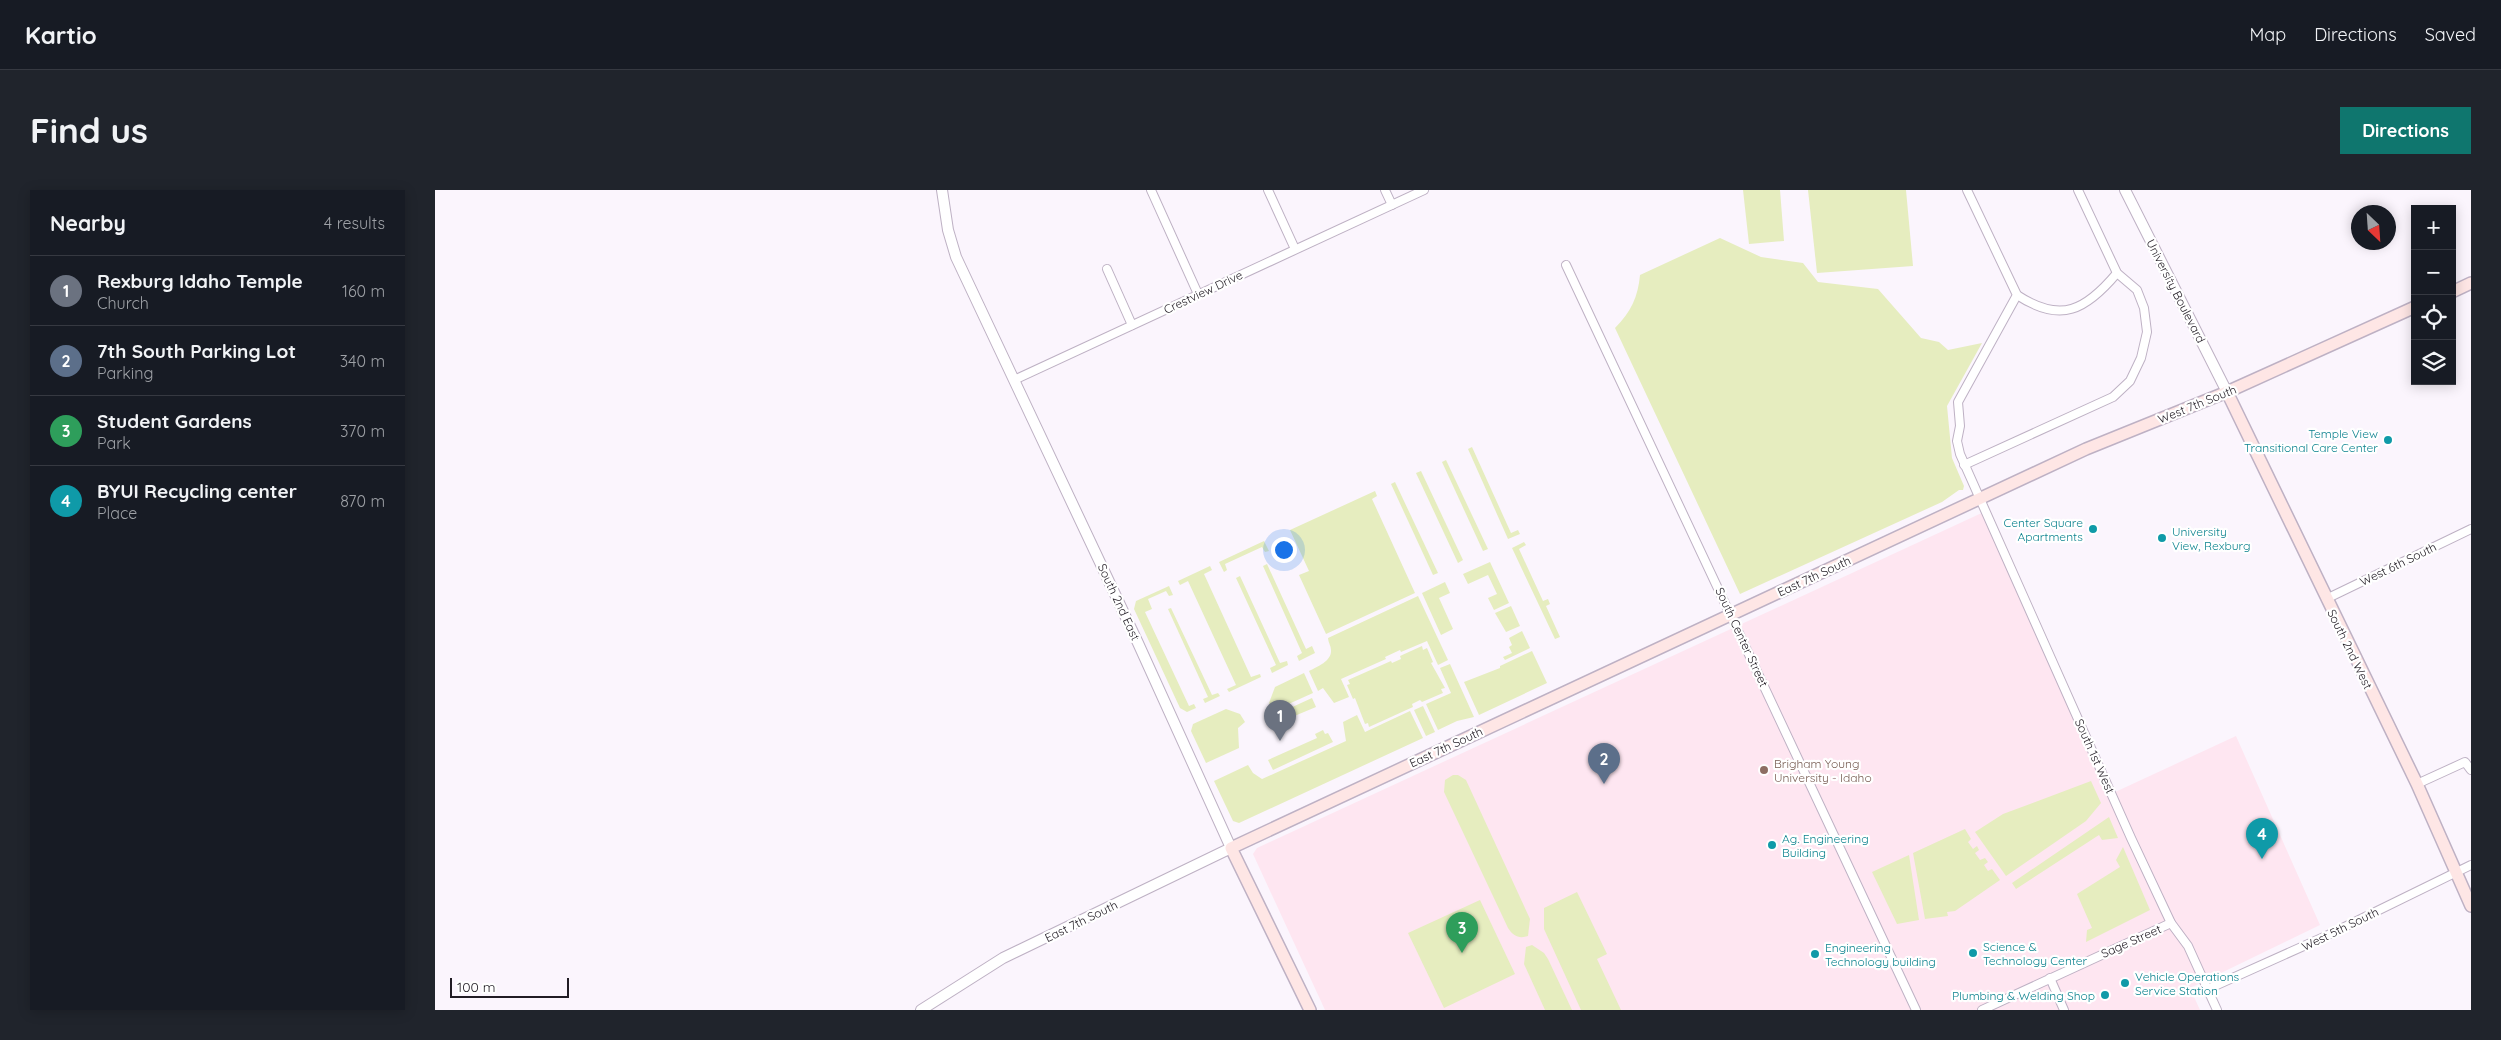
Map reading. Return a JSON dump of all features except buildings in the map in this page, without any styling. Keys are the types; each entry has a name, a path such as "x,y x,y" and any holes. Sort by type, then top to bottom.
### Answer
{"main road":[{"path":"2456,290 2471,283"},
{"name":"West 7th South","path":"1979,499 2091,447 2227,392 2411,309"},
{"name":"South 2nd West","path":"2227,392 2326,600 2417,784 2471,906"},
{"name":"East 7th South","path":"1231,848 1979,499"},
{"name":"South 2nd East","path":"1231,848 1310,1010"}],"street":[{"name":"South 2nd East","path":"942,190 948,230 956,257 1231,848"},
{"path":"1151,190 1199,294"},
{"path":"1267,190 1295,250"},
{"path":"1385,190 1392,205"},
{"name":"Crestview Drive","path":"1014,380 1424,190"},
{"path":"1967,190 2017,295 2034,306 2053,311 2075,309 2091,301 2117,273"},
{"path":"1964,465 2113,397 2130,381 2141,358 2147,332 2144,308 2137,290 2117,273 2078,190"},
{"name":"University Boulevard","path":"2125,190 2227,392"},
{"name":"South Center Street","path":"1566,265 1917,1010"},
{"path":"1107,269 1132,325"},
{"name":"South 1st West","path":"2017,295 1958,402 1960,426 1957,441 1964,465 1979,499 2171,923 2188,946 2217,1010"},
{"name":"West 6th South","path":"2326,600 2471,529"},
{"path":"2417,784 2465,762 2471,770"},
{"name":"East 7th South","path":"921,1010 1003,958 1231,848"},
{"name":"West 5th South","path":"2208,989 2326,936 2471,865"},
{"name":"Sage Street","path":"1983,1010 2171,923"},
{"path":"2050,978 2064,1010"}],"shaded area":[{"name":"Brigham Young University - Idaho","path":"1986,511 2113,793 2236,736 2320,925 2190,988 2200,1010 1325,1010 1253,854 1257,848"}],"green space":[{"path":"1743,190 1780,190 1784,241 1749,244"},
{"path":"1808,190 1906,190 1913,266 1817,273"},
{"path":"1720,238 1761,257 1803,263 1818,282 1878,289 1921,338 1939,342 1948,350 1982,343 1947,406 1952,458 1964,486 1963,490 1959,490 1942,502 1740,594 1615,328 1633,304 1640,275"},
{"path":"1472,447 1511,533 1518,530 1520,534 1508,539 1468,449"},
{"path":"1446,460 1488,549 1483,551 1442,462"},
{"path":"1421,471 1463,560 1458,563 1416,473"},
{"path":"1395,482 1438,573 1433,575 1391,484"},
{"path":"1375,491 1377,496 1372,499 1415,593 1326,634 1299,575 1309,571 1290,530"},
{"path":"1264,541 1269,551 1265,552 1262,547 1225,564 1227,570 1224,572 1219,562"},
{"path":"1524,542 1526,545 1519,549 1543,601 1548,599 1550,604 1546,606 1560,637 1555,639 1512,548"},
{"path":"1490,562 1509,603 1494,610 1488,598 1497,594 1488,575 1468,584 1463,574"},
{"path":"1267,564 1306,649 1312,646 1315,653 1299,661 1297,656 1302,653 1263,566"},
{"path":"1210,566 1212,570 1204,574 1251,677 1260,674 1261,677 1229,692 1227,689 1236,685 1188,581 1180,585 1178,581"},
{"path":"1240,576 1280,663 1287,661 1288,665 1272,673 1270,668 1276,665 1236,578"},
{"path":"1445,582 1450,593 1439,598 1453,629 1441,635 1422,593"},
{"path":"1169,586 1173,595 1169,596 1166,591 1148,599 1152,609 1145,612 1189,706 1194,704 1196,708 1187,712 1180,708 1134,609 1136,601"},
{"path":"1418,596 1448,660 1438,665 1427,641 1401,652 1400,650 1385,657 1386,659 1341,679 1349,697 1334,703 1323,688 1318,691 1309,671 1323,663 1331,654 1328,638"},
{"path":"1511,606 1520,626 1506,632 1495,613"},
{"path":"1171,608 1212,695 1218,693 1220,696 1205,703 1203,699 1208,697 1168,609"},
{"path":"1522,631 1530,648 1505,660 1503,657 1512,653 1509,647 1512,645 1509,638"},
{"path":"1422,646 1423,650 1427,648 1433,662 1431,663 1445,688 1441,689 1443,693 1422,702 1420,700 1412,704 1413,707 1369,727 1368,723 1365,724 1355,698 1353,699 1347,685 1350,684 1348,680 1391,661 1392,663 1401,659 1400,656"},
{"path":"1532,651 1547,683 1479,715 1464,682 1500,668 1500,666"},
{"path":"1450,664 1474,717 1457,721 1438,730 1426,704 1451,693 1440,668"},
{"path":"1304,673 1313,693 1273,711 1269,703 1275,687"},
{"path":"1312,698 1316,707 1280,722 1277,714"},
{"path":"1423,706 1435,732 1426,736 1414,710"},
{"path":"1226,709 1240,714 1245,722 1238,728 1239,748 1206,763 1191,731 1193,724"},
{"path":"1410,711 1423,738 1239,823 1233,821 1214,781 1248,765 1253,773 1262,779 1346,741 1343,722 1357,715 1365,732"},
{"path":"1323,730 1325,734 1328,733 1333,742 1273,770 1268,760 1317,738 1315,734"},
{"path":"1453,775 1458,775 1466,780 1530,919 1528,936 1517,936 1508,928 1444,792 1445,780"},
{"path":"2091,781 2101,803 2086,821 2006,876 1975,832 2003,814"},
{"path":"2109,817 2118,838 2102,840 2099,835 2016,889 2012,883"},
{"path":"1965,829 1971,839 1968,842 1973,849 1977,846 1979,850 1975,853 1980,860 1985,858 1988,862 1984,865 1988,871 1992,869 2000,880 1955,911 1947,912 1948,916 1925,919 1913,853"},
{"path":"2123,847 2150,910 2086,942 2087,930 2092,928 2077,894 2120,867 2116,860"},
{"path":"1909,855 1919,920 1897,924 1872,872"},
{"path":"1577,892 1607,954 1597,959 1621,1010 1581,1010 1544,929 1544,908"},
{"path":"1480,900 1515,974 1444,1008 1408,933"},
{"path":"1532,945 1544,953 1548,959 1572,1010 1545,1010 1524,964 1526,947"}],"place":[{"name":"Temple View Transitional Care Center","path":"2388,440"},
{"name":"Center Square Apartments","path":"2093,529"},
{"name":"University View, Rexburg","path":"2162,538"},
{"name":"Rexburg Idaho Temple","path":"1280,741"},
{"name":"Brigham Young University - Idaho","path":"1764,770"},
{"name":"7th South Parking Lot","path":"1604,784"},
{"name":"Ag. Engineering Building","path":"1772,845"},
{"name":"BYUI Recycling center","path":"2262,859"},
{"name":"Student Gardens","path":"1462,953"},
{"name":"Science & Technology Center","path":"1973,953"},
{"name":"Engineering Technology building","path":"1815,954"},
{"name":"Vehicle Operations Service Station","path":"2125,983"},
{"name":"Plumbing & Welding Shop","path":"2105,995"}]}
